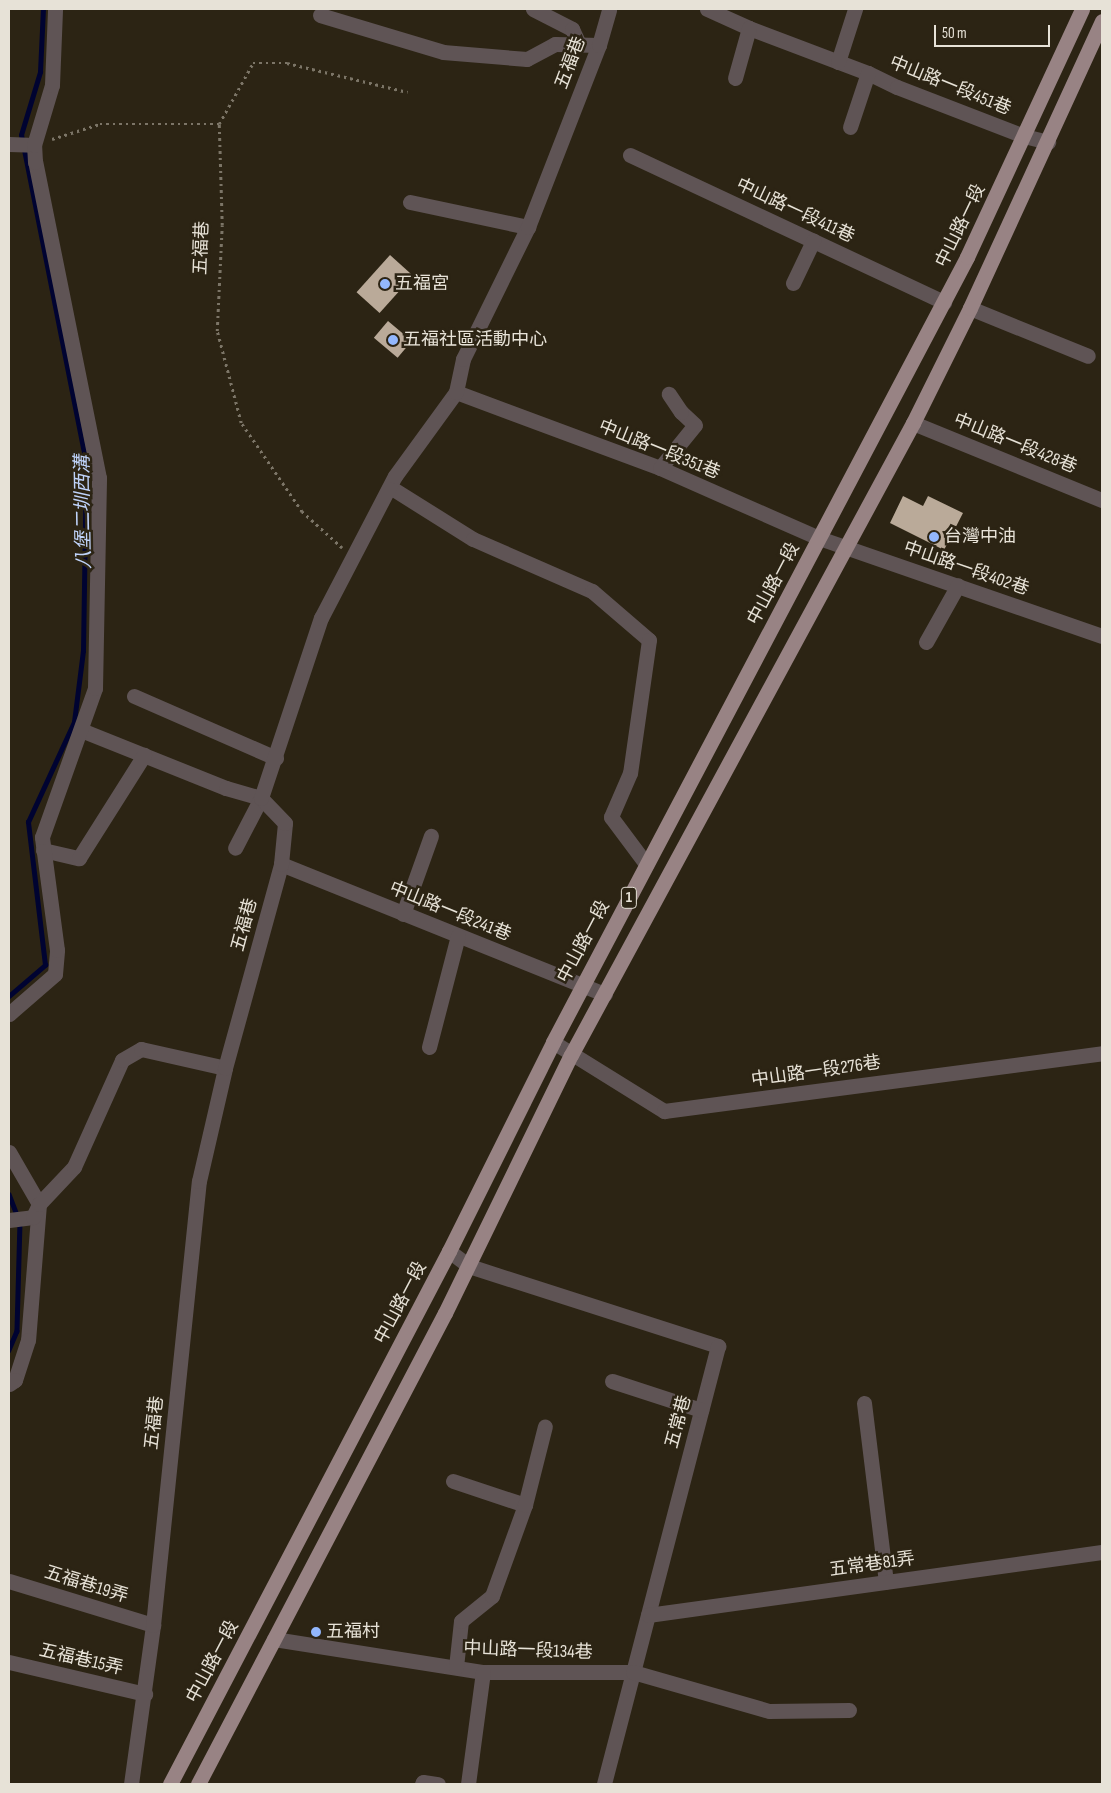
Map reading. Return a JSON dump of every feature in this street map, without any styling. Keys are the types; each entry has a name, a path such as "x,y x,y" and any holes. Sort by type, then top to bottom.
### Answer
{"main road":[{"name":"中山路一段","path":"170,1784 449,1251 552,1042 944,302 1024,136 1082,9"},
{"name":"1","path":"198,1784 469,1266 571,1055 913,423 970,308 1048,142 1102,21"}],"street":[{"path":"9,1014 55,974 57,950 42,837 96,688 99,478 35,162 34,145 52,85 55,9"},
{"path":"533,9 572,29 579,44"},
{"name":"五福巷","path":"131,1784 145,1694 153,1625 199,1181 225,1068 281,864 285,823 262,798 321,618 390,487 456,392 463,359 528,227 599,45 609,9"},
{"name":"中山路一段451巷","path":"707,9 750,28 868,73 897,87 1024,136 1048,142"},
{"path":"838,62 855,9"},
{"path":"320,15 443,52 527,60 555,44 599,45"},
{"path":"735,78 750,28"},
{"path":"850,127 868,73"},
{"path":"9,144 34,145"},
{"name":"中山路一段411巷","path":"630,155 944,302"},
{"path":"410,202 528,227"},
{"path":"793,283 813,240"},
{"path":"970,308 1088,356"},
{"name":"中山路一段351巷","path":"456,392 660,468 820,538 846,547"},
{"path":"660,468 695,425 681,412 669,394"},
{"name":"中山路一段428巷","path":"913,423 1102,500"},
{"path":"390,487 473,539 592,591 649,640 630,773 611,817 646,864"},
{"name":"中山路一段402巷","path":"846,547 1095,633"},
{"path":"926,642 958,585"},
{"path":"1095,633 1102,621"},
{"path":"134,696 276,758"},
{"path":"81,730 226,788 262,798 235,848"},
{"path":"44,850 79,858 144,755"},
{"path":"403,914 430,836"},
{"name":"中山路一段241巷","path":"281,864 605,994"},
{"path":"429,1047 458,936"},
{"name":"中山路一段276巷","path":"552,1042 664,1111 1102,1053"},
{"path":"9,1220 36,1211 74,1168 122,1060 141,1049 225,1068"},
{"path":"9,1152 36,1211 28,1340 15,1380 9,1384"},
{"name":"五常巷","path":"449,1251 469,1266 718,1346 604,1784"},
{"path":"612,1381 701,1410"},
{"path":"864,1403 886,1582"},
{"path":"456,1667 461,1621 492,1596 525,1505 545,1426"},
{"path":"453,1482 525,1505"},
{"name":"五常巷81弄","path":"648,1615 1102,1552"},
{"name":"五福巷19弄","path":"9,1581 153,1625"},
{"name":"中山路一段134巷","path":"274,1639 482,1672 633,1672 769,1711 848,1710"},
{"name":"五福巷15弄","path":"9,1662 145,1694"},
{"path":"468,1784 482,1672"},
{"path":"422,1784 423,1782 438,1784"}],"path":[{"path":"34,145 100,124 219,124 253,63 286,63 408,92"},
{"name":"五福巷","path":"219,124 222,225 218,331 241,423 302,512 352,557"}],"building":[{"name":"五福宮","path":"390,255 413,276 380,313 357,292"},
{"name":"五福社區活動中心","path":"388,321 412,341 398,358 374,338"},
{"name":"台灣中油","path":"903,496 923,506 928,496 963,513 944,550 890,523"}],"waterway":[{"name":"八堡二圳西溝","path":"9,996 45,965 28,822 74,722 83,651 86,463 21,135 40,72 43,9"},
{"name":"八堡二圳西溝","path":"9,1194 20,1222 17,1331 9,1350"}],"place":[{"name":"五福宮","path":"385,284"},
{"name":"五福社區活動中心","path":"393,340"},
{"name":"台灣中油","path":"934,537"},
{"name":"五福村","path":"316,1632"}]}
